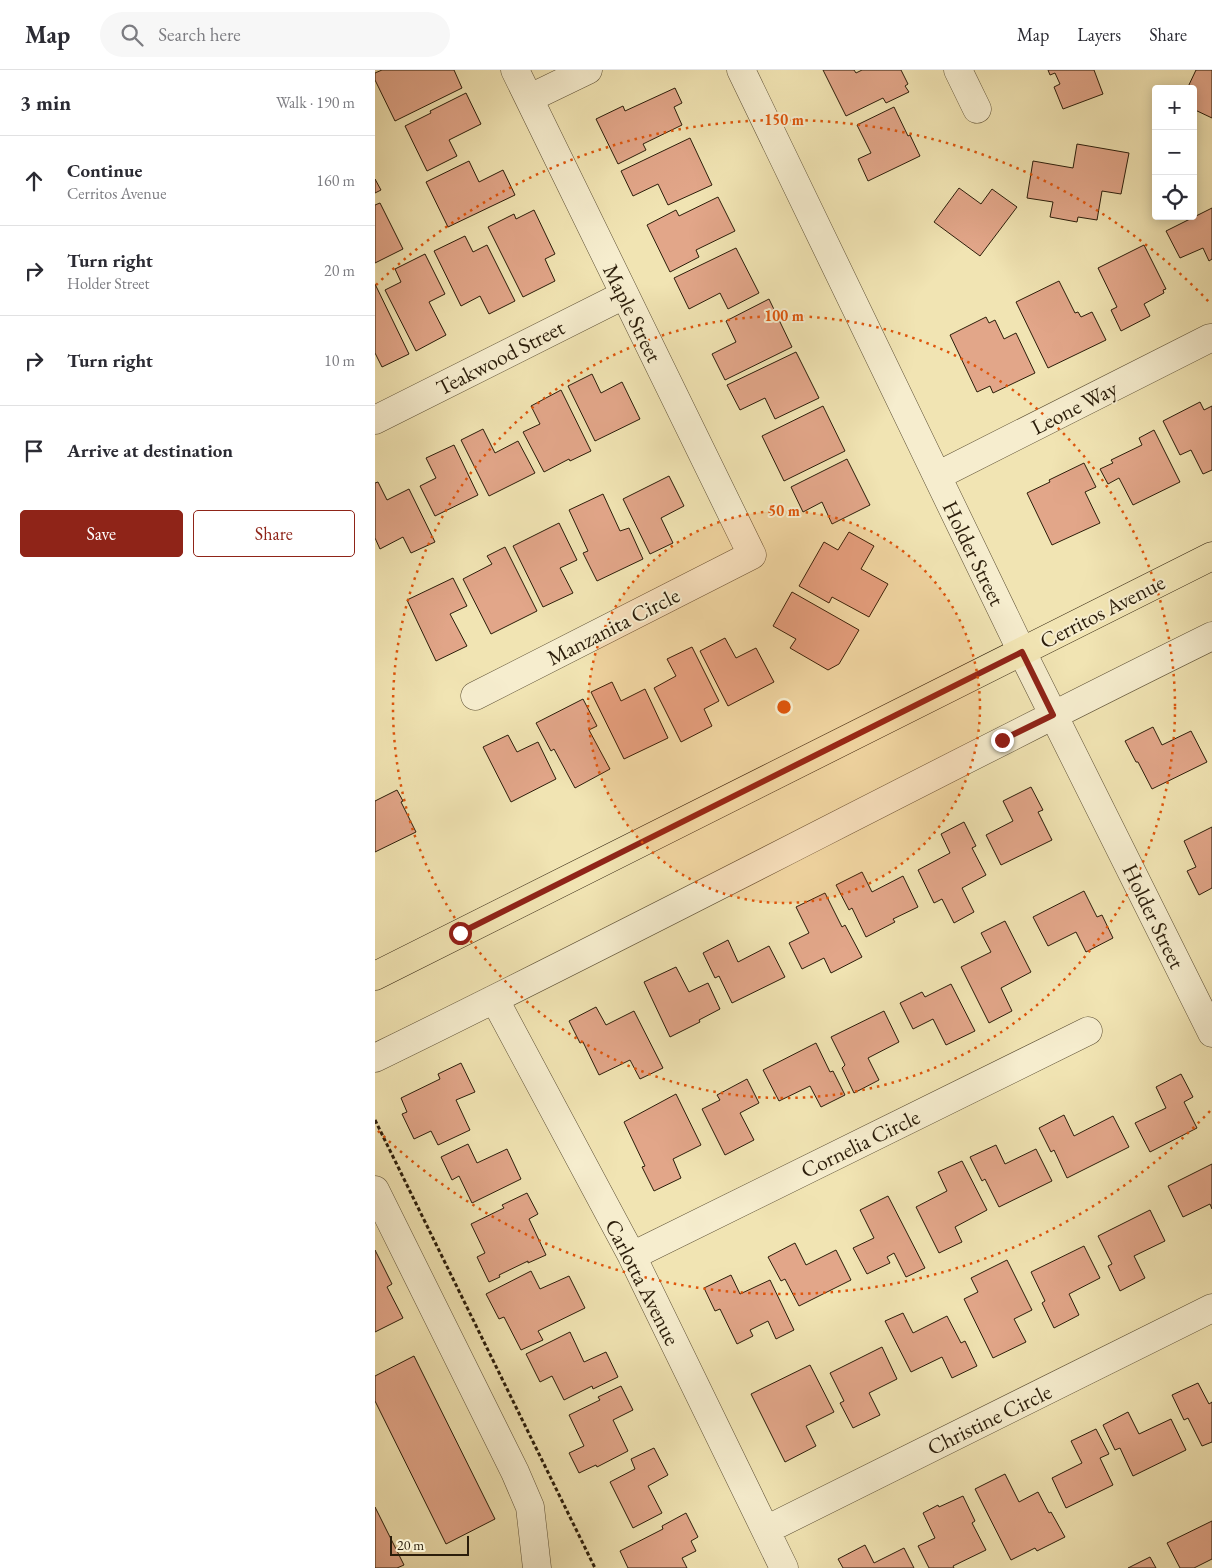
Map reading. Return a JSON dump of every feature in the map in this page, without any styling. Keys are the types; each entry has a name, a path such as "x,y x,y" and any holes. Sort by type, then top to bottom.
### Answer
{"main road":[{"name":"Cerritos Avenue","path":"375,976 1212,556"}],"street":[{"name":"Maple Street","path":"515,70 752,555"},
{"path":"530,98 588,70"},
{"name":"Holder Street","path":"741,70 1022,652 1212,1033"},
{"path":"958,70 977,109"},
{"name":"Teakwood Street","path":"375,420 624,295"},
{"name":"Leone Way","path":"937,476 1210,338"},
{"name":"Manzanita Circle","path":"475,696 752,555"},
{"path":"375,1058 495,1000 1053,715 1212,636"},
{"name":"Carlotta Avenue","path":"495,1000 632,1256 784,1568"},
{"name":"Cornelia Circle","path":"632,1256 1088,1031"},
{"path":"375,1190 515,1472 530,1507 537,1568"},
{"name":"Christine Circle","path":"766,1530 1212,1308"}],"path":[{"path":"375,1120 595,1568"}],"building":[{"path":"382,70 454,70 462,88 395,121 375,80 375,73"},
{"path":"823,70 854,70 856,73 862,70 901,70 908,84 905,86 909,92 886,103 883,98 846,116"},
{"path":"1048,70 1094,70 1103,94 1063,109 1054,87 1060,84 1055,73 1050,75"},
{"path":"1196,70 1212,70 1212,118 1197,111 1197,85 1189,85"},
{"path":"675,88 682,103 674,107 682,125 643,144 646,150 618,164 596,119 623,106 625,111"},
{"path":"466,93 481,124 449,140 457,156 427,171 405,126"},
{"path":"894,107 920,156 868,181 858,159 871,153 857,125"},
{"path":"690,138 712,185 668,205 658,184 633,196 621,171"},
{"path":"1077,144 1129,153 1121,194 1102,191 1097,220 1078,217 1077,222 1050,217 1053,202 1027,198 1033,161 1073,168"},
{"path":"469,161 479,182 503,170 515,195 448,227 426,182"},
{"path":"375,179 381,190 375,193"},
{"path":"959,188 981,204 992,189 1017,207 980,256 934,222"},
{"path":"718,197 735,231 696,250 699,257 670,272 647,225 676,210 679,216"},
{"path":"380,203 403,249 375,263 375,205"},
{"path":"1212,208 1212,259 1209,261 1203,248 1180,258 1166,231 1188,220 1197,220 1197,216"},
{"path":"534,210 555,254 545,259 555,281 523,297 488,227 514,214 516,219"},
{"path":"465,236 473,252 487,245 515,301 489,314 480,296 461,306 434,251"},
{"path":"1144,245 1166,289 1163,290 1164,293 1144,304 1150,316 1121,331 1111,310 1117,307 1098,268"},
{"path":"736,248 759,293 728,309 720,293 689,309 674,278"},
{"path":"425,254 445,294 429,302 446,335 416,351 385,290 401,282 395,269"},
{"path":"1059,281 1075,313 1078,312 1081,317 1092,312 1106,340 1048,368 1016,302"},
{"path":"375,284 409,354 382,367 375,353"},
{"path":"769,299 792,347 725,380 712,354 736,342 726,321"},
{"path":"986,317 989,323 995,320 1004,339 1016,333 1035,373 993,393 990,386 977,392 950,335"},
{"path":"796,352 819,398 775,419 765,398 740,410 727,385"},
{"path":"592,374 601,393 622,382 640,419 595,441 568,386"},
{"path":"561,390 591,451 570,461 569,459 544,472 523,432 540,424 531,406"},
{"path":"1200,402 1204,410 1212,406 1212,470 1203,474 1191,450 1180,455 1163,421"},
{"path":"823,406 845,451 784,481 762,436"},
{"path":"483,429 495,453 518,441 535,473 489,496 461,440"},
{"path":"1154,430 1180,482 1133,505 1119,478 1108,484 1100,469 1113,463 1111,460 1142,445 1139,438"},
{"path":"454,445 478,495 435,516 420,486 436,478 426,458"},
{"path":"847,459 870,505 832,524 822,502 803,512 791,487"},
{"path":"1084,463 1096,487 1085,492 1100,523 1052,545 1027,493"},
{"path":"669,476 684,506 661,518 673,543 650,554 623,499"},
{"path":"378,482 387,500 409,489 435,542 411,553 403,537 380,549 375,538 375,483"},
{"path":"603,494 620,531 629,528 643,559 597,581 583,553 588,551 569,510"},
{"path":"559,523 577,560 560,568 573,593 543,607 513,546"},
{"path":"849,532 874,546 861,569 888,584 869,617 832,597 829,603 799,586 824,542 838,550"},
{"path":"505,547 537,611 491,634 463,579 492,564 487,556"},
{"path":"453,578 467,606 450,614 467,646 436,661 407,600"},
{"path":"792,592 859,630 839,664 828,670 790,648 796,639 773,626"},
{"path":"725,638 736,658 756,648 774,682 728,706 700,651"},
{"path":"692,647 719,701 704,709 712,726 681,742 654,688 676,676 667,659"},
{"path":"612,682 621,701 645,689 668,738 624,759 591,692"},
{"path":"583,699 597,726 589,730 610,769 575,788 554,749 551,751 536,723"},
{"path":"1153,727 1162,745 1191,731 1207,762 1152,789 1125,741"},
{"path":"508,735 517,752 538,742 556,779 511,802 483,747"},
{"path":"1031,787 1043,810 1038,812 1052,840 1001,865 986,835 1013,821 1003,801"},
{"path":"397,790 416,832 375,852 375,801"},
{"path":"964,822 976,846 972,848 986,875 962,888 974,912 954,923 942,899 934,903 918,870 950,853 941,834"},
{"path":"1212,827 1212,888 1199,895 1187,871 1196,867 1184,841"},
{"path":"862,872 872,892 903,876 918,907 893,919 895,922 866,937 852,908 849,910 836,885"},
{"path":"1084,891 1097,917 1102,915 1113,938 1086,952 1076,932 1048,946 1033,917"},
{"path":"825,893 842,927 845,925 862,957 831,973 824,958 802,969 789,943 809,933 796,907"},
{"path":"1005,921 1031,972 1001,988 1012,1011 989,1023 961,967 991,952 981,933"},
{"path":"728,940 738,962 769,946 785,977 732,1003 719,976 715,978 703,953"},
{"path":"676,967 689,992 708,983 720,1009 699,1020 700,1022 670,1037 644,982"},
{"path":"951,984 975,1031 946,1045 933,1019 913,1029 900,1003 922,992 925,997"},
{"path":"596,1007 606,1025 634,1011 663,1068 640,1079 630,1060 599,1075 583,1042 580,1043 569,1021"},
{"path":"884,1011 899,1042 868,1058 879,1080 854,1093 842,1068 845,1065 831,1037"},
{"path":"816,1043 830,1072 833,1071 845,1095 821,1107 810,1086 779,1101 763,1070"},
{"path":"461,1063 475,1092 456,1100 470,1130 438,1145 431,1131 414,1139 402,1114 407,1112 401,1098 440,1079 438,1074"},
{"path":"1181,1074 1193,1097 1184,1102 1197,1128 1150,1152 1135,1123 1166,1108 1156,1087"},
{"path":"747,1079 759,1103 740,1113 754,1140 725,1155 702,1109 720,1100 717,1095"},
{"path":"676,1094 701,1145 673,1159 681,1178 654,1191 642,1167 645,1166 624,1122"},
{"path":"1064,1115 1074,1136 1113,1116 1129,1147 1067,1178 1054,1150 1051,1152 1039,1128"},
{"path":"468,1144 477,1163 507,1149 521,1179 472,1203 459,1176 452,1180 441,1157"},
{"path":"996,1145 1005,1164 1036,1149 1052,1181 999,1207 985,1179 982,1181 970,1157"},
{"path":"962,1161 987,1210 955,1227 962,1242 939,1253 916,1207 947,1191 938,1172"},
{"path":"1212,1164 1212,1209 1210,1204 1183,1217 1168,1186"},
{"path":"527,1193 538,1214 529,1219 546,1255 528,1263 528,1261 489,1282 477,1257 485,1253 471,1224 504,1208 502,1205"},
{"path":"888,1196 925,1268 906,1277 894,1253 887,1257 890,1263 867,1274 853,1248 874,1238 860,1210"},
{"path":"1150,1210 1165,1241 1134,1256 1145,1278 1120,1291 1108,1266 1112,1264 1098,1236"},
{"path":"795,1243 806,1265 836,1250 851,1280 799,1306 785,1279 781,1281 768,1257"},
{"path":"1084,1246 1100,1278 1069,1294 1079,1315 1054,1328 1042,1303 1045,1301 1031,1272"},
{"path":"375,1250 392,1284 387,1287 403,1318 375,1332"},
{"path":"1007,1260 1032,1310 1014,1319 1026,1342 993,1358 964,1299 978,1292 971,1278"},
{"path":"531,1271 540,1289 569,1276 585,1308 538,1331 543,1340 521,1350 504,1317 499,1319 486,1294"},
{"path":"731,1275 740,1294 770,1280 794,1330 776,1339 768,1321 750,1330 753,1336 737,1344 720,1309 715,1311 704,1288"},
{"path":"903,1313 913,1333 947,1316 961,1343 965,1341 977,1366 952,1378 942,1357 911,1372 885,1321"},
{"path":"570,1332 584,1362 606,1352 618,1377 593,1389 592,1386 564,1400 552,1376 540,1382 526,1354"},
{"path":"882,1347 897,1379 869,1393 880,1415 853,1428 840,1403 844,1401 830,1373"},
{"path":"414,1356 495,1519 446,1544 375,1401 375,1376"},
{"path":"810,1365 834,1412 806,1426 816,1446 785,1462 751,1394"},
{"path":"1198,1383 1209,1404 1212,1402 1212,1442 1202,1446 1188,1418 1184,1420 1172,1395"},
{"path":"621,1386 633,1410 613,1420 628,1451 597,1467 596,1465 579,1473 569,1453 584,1446 569,1415 600,1400 598,1397"},
{"path":"1128,1412 1139,1434 1171,1419 1186,1450 1133,1476 1120,1448 1115,1450 1103,1425"},
{"path":"1096,1429 1109,1454 1100,1458 1113,1485 1066,1508 1052,1478 1082,1463 1071,1441"},
{"path":"654,1448 668,1475 648,1486 662,1513 633,1528 610,1482 635,1469 631,1459"},
{"path":"1005,1474 1019,1502 1038,1492 1065,1537 1037,1551 1035,1548 1011,1560 975,1489"},
{"path":"963,1496 975,1521 972,1523 986,1550 953,1566 954,1568 929,1568 918,1546 935,1538 923,1513"},
{"path":"375,1507 404,1565 397,1568 375,1568"},
{"path":"686,1513 698,1537 691,1541 696,1551 682,1558 687,1568 628,1568 620,1551 663,1529 662,1526"},
{"path":"1212,1521 1212,1559 1194,1568 1180,1568 1167,1543"},
{"path":"865,1545 874,1563 904,1548 914,1568 843,1568 838,1559"},
{"path":"1150,1557 1156,1568 1128,1568"}],"route":[{"path":"460,933 1022,652 1053,715 1002,740"}]}
